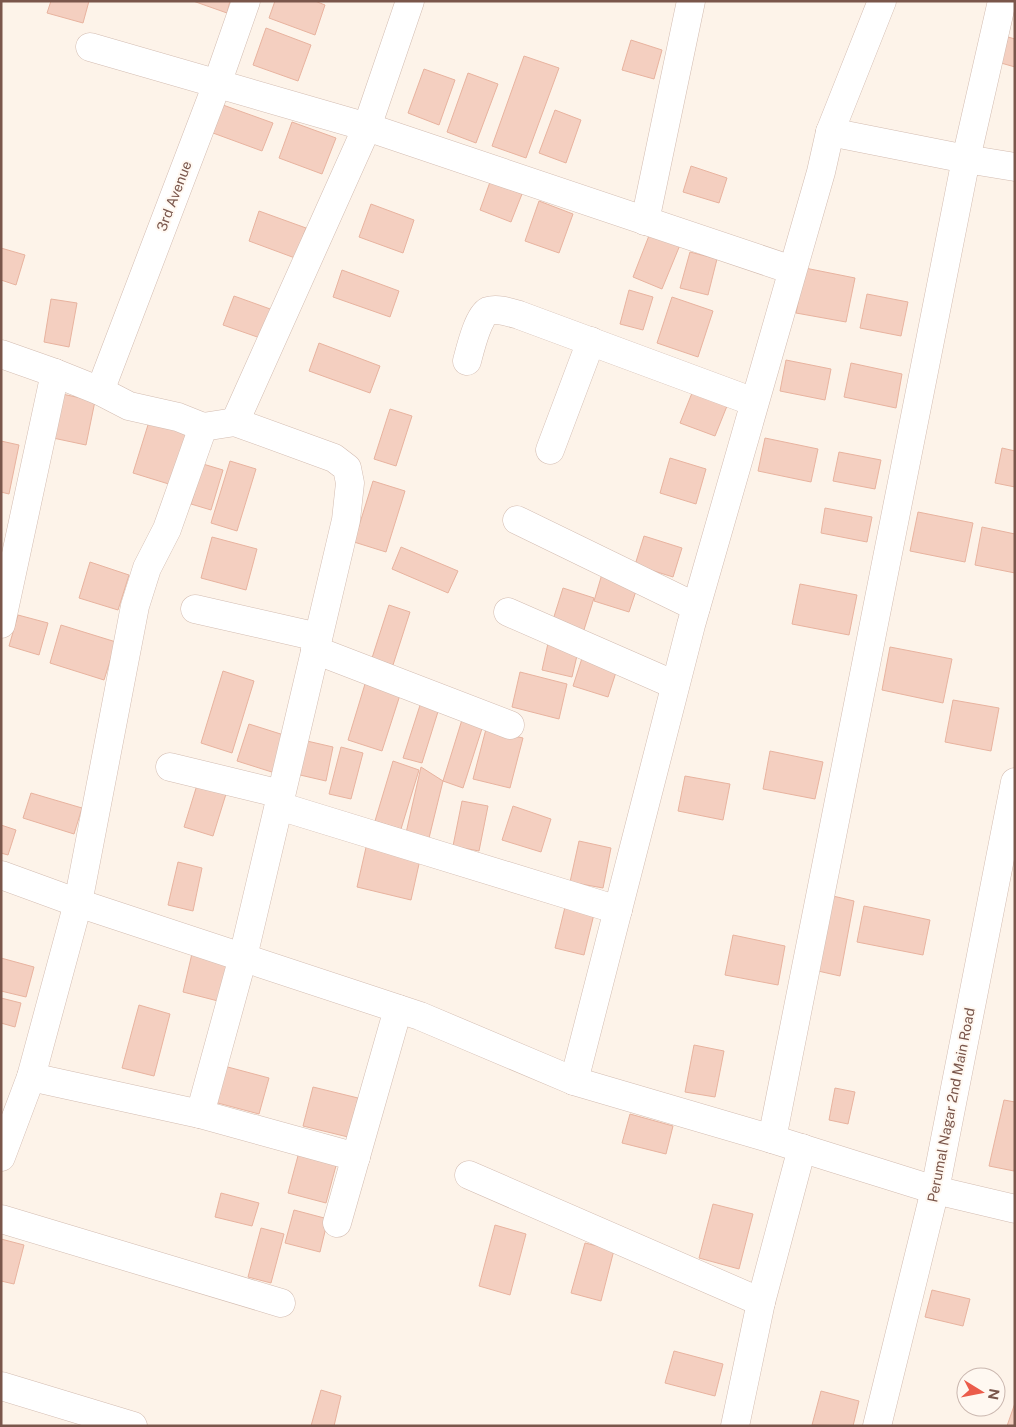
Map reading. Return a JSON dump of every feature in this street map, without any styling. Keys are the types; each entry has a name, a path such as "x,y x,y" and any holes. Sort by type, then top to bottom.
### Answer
{"street":[{"name":"3rd Avenue","path":"100,390 217,84 246,1"},
{"path":"235,422 366,127 410,1"},
{"path":"646,222 691,1"},
{"path":"574,1081 675,685 821,172 830,132 882,1"},
{"path":"772,1139 966,159 1002,1"},
{"path":"90,47 366,127 792,270"},
{"path":"830,132 1015,167"},
{"path":"466,361 481,317 488,312 500,310 591,341 754,402"},
{"path":"550,450 591,341"},
{"path":"1,354 100,390 130,406 178,417 203,427 235,422 334,458 347,468 350,483 346,520 243,957 200,1114"},
{"path":"1,624 55,374"},
{"path":"1,1157 31,1077 78,903 134,606 146,568 167,529 203,427"},
{"path":"517,520 696,608"},
{"path":"195,609 317,644 510,724"},
{"path":"508,612 675,685"},
{"path":"170,767 280,800 618,910"},
{"name":"Perumal Nagar 2nd Main Road","path":"877,1426 935,1190 1015,782"},
{"path":"1,875 78,903 420,1016 574,1081 802,1148 935,1190 1015,1209"},
{"path":"337,1223 398,1009"},
{"path":"31,1077 200,1114 356,1157"},
{"path":"735,1426 761,1302 802,1148"},
{"path":"469,1175 761,1302"},
{"path":"1,1219 281,1303"},
{"path":"1,1386 133,1426"}],"building":[{"path":"51,1 89,1 83,23 47,13"},
{"path":"193,1 230,1 227,13"},
{"path":"275,1 315,1 325,5 315,35 269,18"},
{"path":"266,28 311,45 298,81 253,65"},
{"path":"1008,37 1015,39 1015,67 1001,63"},
{"path":"631,40 662,50 654,79 622,70"},
{"path":"524,56 559,68 526,158 492,146"},
{"path":"424,69 455,80 439,125 408,113"},
{"path":"468,73 498,84 476,143 447,132"},
{"path":"223,105 273,123 262,151 213,133"},
{"path":"555,110 581,120 566,163 539,153"},
{"path":"292,122 336,138 322,174 279,158"},
{"path":"691,166 727,178 719,203 683,192"},
{"path":"490,182 522,194 511,222 480,210"},
{"path":"539,201 573,214 559,253 525,241"},
{"path":"371,204 414,220 403,253 359,237"},
{"path":"259,211 306,228 295,258 249,241"},
{"path":"650,233 680,245 662,289 633,277"},
{"path":"1,248 25,255 16,285 1,280"},
{"path":"690,252 717,259 708,295 680,288"},
{"path":"805,268 855,278 846,322 796,313"},
{"path":"342,270 399,291 390,317 333,297"},
{"path":"629,290 653,297 643,330 620,324"},
{"path":"867,294 908,302 901,336 860,328"},
{"path":"234,296 273,310 263,339 223,325"},
{"path":"672,297 713,311 698,357 657,343"},
{"path":"51,299 77,303 69,347 44,342"},
{"path":"319,343 380,366 370,393 309,371"},
{"path":"786,360 831,369 825,400 780,391"},
{"path":"851,363 902,374 896,408 844,397"},
{"path":"692,393 727,406 715,436 680,423"},
{"path":"62,394 95,401 86,445 53,438"},
{"path":"390,409 412,416 396,466 374,459"},
{"path":"152,412 191,424 172,485 133,473"},
{"path":"765,438 818,449 811,482 758,471"},
{"path":"1,441 19,445 9,494 1,492"},
{"path":"1002,448 1015,451 1015,487 995,483"},
{"path":"839,452 881,460 875,489 833,481"},
{"path":"670,458 706,469 696,504 660,493"},
{"path":"230,461 256,469 237,531 211,523"},
{"path":"203,464 223,470 211,510 191,504"},
{"path":"373,481 405,491 386,552 354,542"},
{"path":"825,508 872,517 867,542 821,533"},
{"path":"918,512 973,523 965,562 910,551"},
{"path":"982,527 1015,534 1015,573 975,565"},
{"path":"644,536 682,548 673,577 635,565"},
{"path":"212,537 257,549 246,590 201,578"},
{"path":"401,547 458,571 448,593 392,569"},
{"path":"90,562 129,575 118,610 79,598"},
{"path":"602,574 638,585 629,612 594,601"},
{"path":"800,584 857,595 849,635 792,624"},
{"path":"563,588 594,598 583,633 552,623"},
{"path":"389,605 410,612 393,665 372,658"},
{"path":"18,615 48,623 39,655 9,646"},
{"path":"61,625 116,642 104,680 50,663"},
{"path":"549,639 579,647 572,677 542,670"},
{"path":"890,647 952,659 943,703 882,690"},
{"path":"583,655 618,666 608,697 573,686"},
{"path":"223,671 254,681 232,753 201,743"},
{"path":"520,672 567,684 559,719 512,707"},
{"path":"365,684 400,695 382,751 348,740"},
{"path":"423,696 441,702 422,763 403,758"},
{"path":"953,700 999,708 991,751 945,742"},
{"path":"465,710 486,716 463,788 443,781"},
{"path":"249,724 287,736 275,773 237,761"},
{"path":"486,729 523,738 510,788 473,779"},
{"path":"307,741 333,747 326,781 300,775"},
{"path":"341,747 363,753 351,799 329,794"},
{"path":"770,751 823,762 815,799 763,789"},
{"path":"393,761 419,770 401,829 375,821"},
{"path":"421,767 443,781 429,838 406,833"},
{"path":"685,776 730,784 723,820 678,811"},
{"path":"197,785 226,794 213,836 184,827"},
{"path":"31,793 82,808 74,834 23,818"},
{"path":"462,801 488,806 479,851 453,846"},
{"path":"513,806 551,819 541,852 502,840"},
{"path":"1,825 16,830 8,855 1,853"},
{"path":"579,841 611,848 603,888 570,882"},
{"path":"367,843 421,855 411,900 357,887"},
{"path":"178,862 202,868 193,911 168,905"},
{"path":"833,896 854,901 840,976 818,971"},
{"path":"566,903 595,910 584,955 555,948"},
{"path":"864,906 930,920 923,955 857,942"},
{"path":"733,935 785,946 778,985 725,975"},
{"path":"194,945 230,955 218,1001 183,992"},
{"path":"1,958 34,967 26,997 1,991"},
{"path":"1,998 21,1003 15,1027 1,1023"},
{"path":"139,1005 170,1014 154,1076 122,1068"},
{"path":"694,1045 724,1051 715,1097 685,1092"},
{"path":"224,1066 269,1078 259,1114 214,1102"},
{"path":"313,1087 358,1098 348,1137 303,1126"},
{"path":"835,1088 855,1092 848,1124 829,1120"},
{"path":"1004,1100 1015,1102 1014,1171 989,1166"},
{"path":"630,1114 673,1126 666,1154 622,1143"},
{"path":"299,1152 337,1162 326,1203 288,1193"},
{"path":"221,1193 259,1203 252,1226 215,1217"},
{"path":"713,1204 753,1214 739,1269 699,1258"},
{"path":"294,1210 328,1219 320,1252 285,1243"},
{"path":"495,1225 526,1234 510,1295 479,1286"},
{"path":"261,1228 284,1234 271,1283 248,1277"},
{"path":"1,1239 24,1245 14,1284 1,1281"},
{"path":"585,1243 614,1250 601,1301 571,1293"},
{"path":"932,1290 970,1299 963,1326 925,1317"},
{"path":"674,1351 723,1364 715,1396 665,1383"},
{"path":"321,1390 341,1396 334,1426 311,1426"},
{"path":"821,1391 859,1401 853,1426 812,1425"},
{"path":"1015,1403 1015,1426 1007,1426"}]}
